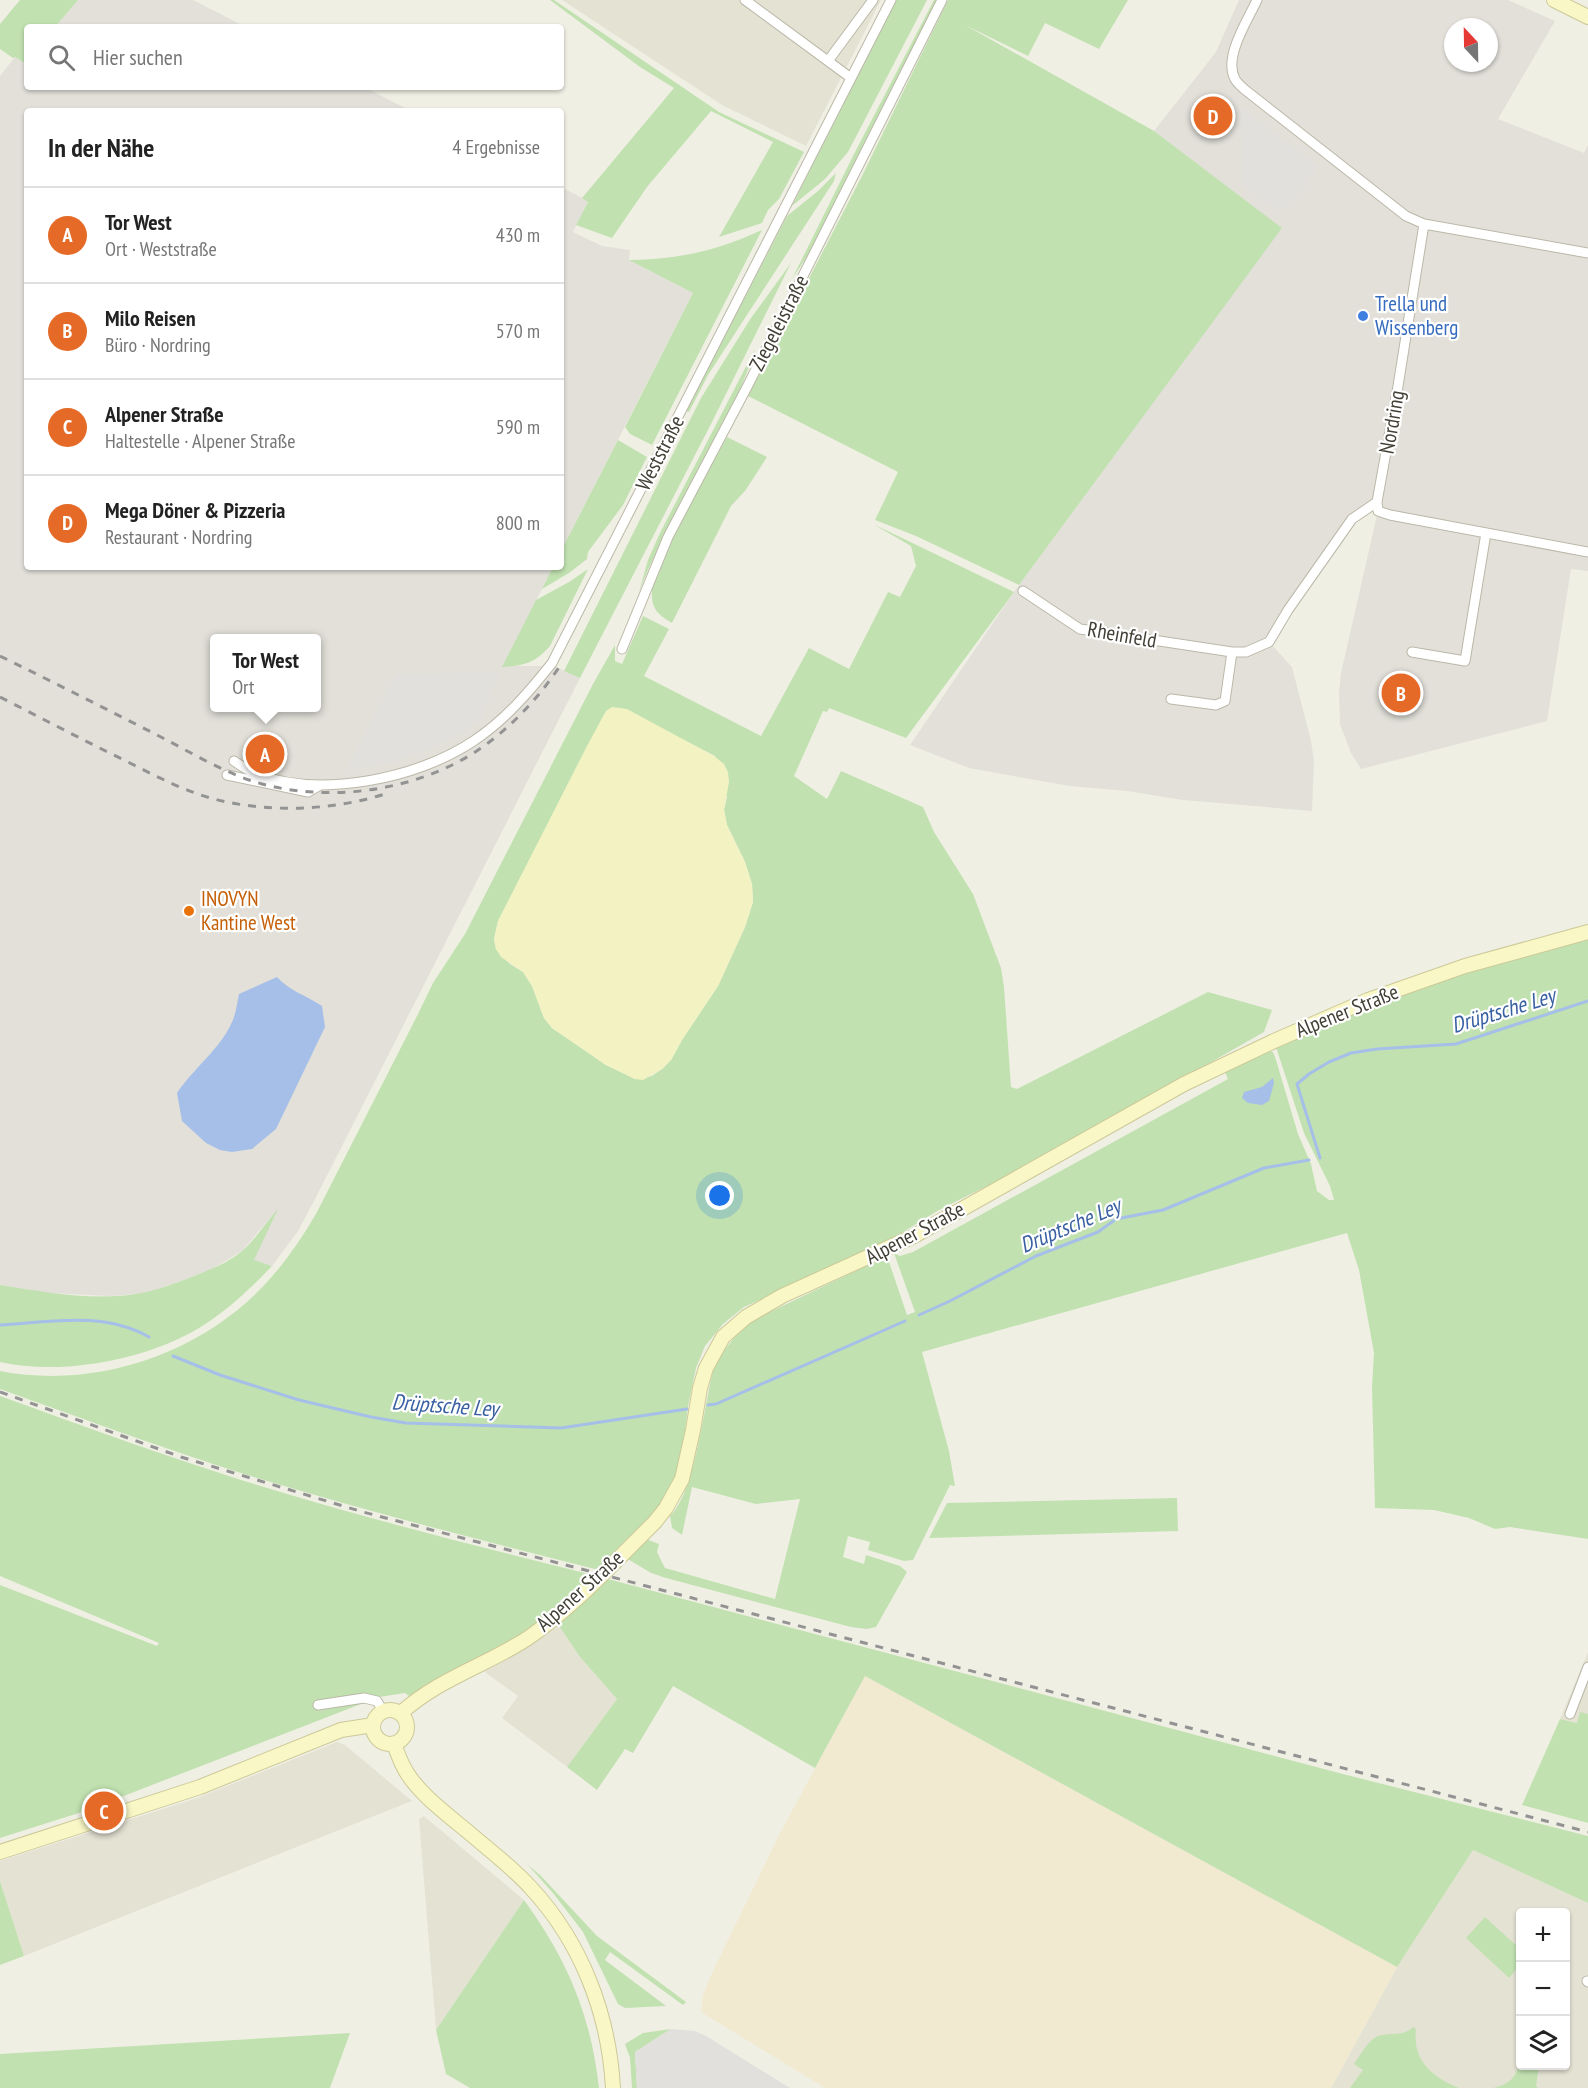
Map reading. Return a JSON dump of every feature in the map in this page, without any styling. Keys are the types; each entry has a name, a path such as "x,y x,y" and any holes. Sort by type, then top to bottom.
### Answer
{"street":[{"path":"745,0 851,78"},
{"path":"828,61 873,0"},
{"name":"Weststraße","path":"234,762 254,773 281,780 320,785 357,783 395,776 433,763 474,741 524,698 552,663 891,0"},
{"name":"Ziegeleistraße","path":"622,649 668,537 942,0"},
{"path":"1257,0 1234,46 1231,68 1235,79 1244,89 1397,209 1424,224 1588,253"},
{"path":"1554,0 1588,17"},
{"name":"Nordring","path":"1377,501 1424,224"},
{"path":"1377,501 1378,511 1389,516 1588,552"},
{"name":"Rheinfeld","path":"1023,591 1080,629 1232,652 1246,652 1269,642 1288,610 1352,519 1377,501"},
{"path":"1412,652 1465,661 1486,533"},
{"path":"1171,699 1216,705 1225,701 1232,652"},
{"name":"Weststraße","path":"227,775 308,792 320,785"},
{"name":"Alpener Straße","path":"401,1713 424,1694 485,1663 547,1624 654,1522 666,1508 682,1479 693,1430 699,1388 706,1368 723,1337 746,1317 782,1296 914,1236 1184,1084 1274,1041 1368,1000 1454,969 1588,932"},
{"path":"1570,1714 1588,1667"},
{"path":"318,1705 364,1698 377,1701 383,1711"},
{"path":"393,1709 401,1713 407,1722 406,1733 400,1742 394,1744 379,1740 373,1731 376,1717 383,1711 393,1709"},
{"path":"0,1852 200,1787 341,1730 373,1725"},
{"path":"394,1744 403,1767 418,1788 522,1879 542,1901 564,1932 584,1967 600,2007 608,2042 613,2088"}],"shaded area":[{"path":"20,0 78,0 58,24 24,24 24,62 0,49 0,24"},
{"path":"78,0 193,0 240,24 58,24"},
{"path":"550,0 554,0 719,112 804,152 779,199 768,210 762,223 719,237 773,142 711,111 647,187 612,238 576,225 588,202 582,198 674,88 640,67"},
{"path":"562,0 881,0 806,146 722,105"},
{"path":"896,0 927,0 848,152 825,179 792,206"},
{"path":"934,0 937,0 836,207 792,279 854,154"},
{"path":"948,0 1128,0 1099,49 1045,23 1028,56 965,25 1154,131 1282,228 1019,585 916,536 875,520 898,472 748,396 862,176"},
{"path":"1239,0 1508,0 1555,21 1498,119 1584,153 1588,145 1588,571 1571,569 1547,721 1361,769 1351,753 1340,724 1339,693 1341,673 1378,511 1377,502 1365,509 1269,642 1292,667 1311,741 1314,761 1312,811 1183,800 1127,791 1070,786 969,768 910,745 1014,592 1281,228 1154,131 1216,52"},
{"path":"15,57 24,62 24,90 370,90 405,108 24,108 24,570 551,570 503,666 554,666 580,678 314,1201 298,1231 272,1266 253,1260 275,1212 242,1251 208,1271 159,1289 139,1294 110,1296 49,1293 0,1285 0,76"},
{"path":"1240,107 1318,166 1301,192 1285,208 1273,209 1243,186"},
{"path":"836,173 834,181 708,375 689,412 686,411 787,216"},
{"path":"564,189 588,201 573,232 602,246 630,250 629,260 693,293 564,545"},
{"path":"762,230 652,445 630,434 625,427 693,293 629,260 681,256 729,243"},
{"path":"791,263 580,678 564,671 701,398 751,318"},
{"path":"755,349 730,411 667,531 639,592 648,560 660,533"},
{"path":"727,437 767,457 745,491 731,506 672,623 656,611 652,601 653,581 682,518"},
{"path":"618,440 647,457 623,505 588,552 587,559 542,589 552,570 564,570 564,545"},
{"path":"873,524 1014,592 906,738 829,708 827,712 823,711 794,776 827,799 841,771 923,807 934,832 973,894 1001,968 1011,1087 1017,1089 1208,992 1272,1010 1264,1032 1046,1156 939,1210 885,1243 744,1307 723,1324 705,1346 696,1368 688,1406 681,1464 666,1502 599,1570 376,1512 244,1474 0,1389 0,1371 66,1376 131,1365 163,1354 193,1340 221,1322 258,1292 277,1271 317,1212 433,983 465,934 593,684 615,645 615,661 622,664 643,616 669,629 644,676 761,736 809,648 849,669 888,592 900,597 916,566 911,546","holes":["606,711 682,739 715,756 727,797 724,810 727,825 745,862 752,884 753,902 745,927 718,986 671,1060 652,1076 635,1079 606,1065 552,1028 544,1018 532,986 523,972 510,964 496,949 494,939 498,921"]},
{"path":"588,569 550,646 529,662 502,667 536,600"},
{"path":"500,672 480,720 457,736 395,762 347,770 396,674"},
{"path":"1588,932 1588,1539 1510,1527 1495,1529 1469,1518 1434,1510 1375,1508 1372,1387 1374,1353 1359,1270 1347,1233 922,1352 949,1451 955,1486 950,1485 913,1560 904,1561 868,1550 870,1542 848,1536 843,1557 864,1564 866,1555 900,1566 907,1572 876,1627 867,1629 851,1627 666,1578 651,1573 626,1558 646,1539 659,1544 657,1552 665,1568 775,1599 800,1499 756,1504 692,1487 682,1535 672,1528 670,1516 679,1505 692,1469 713,1371 730,1343 753,1320 887,1256 907,1315 915,1312 894,1253 900,1256 913,1252 1228,1079 1225,1072 1269,1051 1273,1052 1276,1060 1298,1134 1311,1164 1317,1191 1329,1200 1334,1200 1330,1186 1304,1133 1274,1041 1368,1000"},
{"path":"278,1209 254,1260 272,1266 238,1299 199,1328 154,1349 102,1362 49,1367 0,1362 0,1285 53,1293 106,1297 153,1290 203,1273 230,1259 247,1247"},
{"path":"0,1396 241,1480 416,1530 593,1575 542,1623 460,1671 409,1696 405,1693 379,1697 85,1811 0,1838 0,1585 157,1646 159,1643 0,1576"},
{"path":"1177,1498 1178,1531 929,1538 947,1503"},
{"path":"604,1578 1339,1773 1588,1836 1588,1903 1473,1850 1397,1967 865,1676 815,1768 673,1686 633,1753 625,1749 597,1790 567,1767 617,1699 580,1657 557,1623"},
{"path":"557,1623 580,1657 617,1699 567,1767 502,1718 518,1696 482,1670 550,1630"},
{"path":"1588,1652 1588,1725 1560,1719"},
{"path":"865,1676 1397,1967 1331,2088 825,2088 701,2012 703,1995 711,1975 779,1835"},
{"path":"1580,1712 1588,1714 1588,1823 1522,1805 1560,1719 1577,1723"},
{"path":"337,1742 345,1745 412,1801 24,1956 0,1881 0,1861 197,1798"},
{"path":"424,1816 524,1900 436,2030 419,1819"},
{"path":"1473,1850 1588,1903 1588,2088 1331,2088 1397,1967"},
{"path":"527,1864 597,1936 686,2002 683,2005 610,1952 605,1960 666,2006 625,2008 618,2004 583,1932"},
{"path":"0,1881 24,1956 0,1965"},
{"path":"524,1900 553,1944 575,1989 590,2036 599,2088 470,2088 446,2074 436,2030"},
{"path":"1485,1917 1516,1945 1516,1970 1509,1978 1466,1938"},
{"path":"1413,2027 1416,2029 1417,2050 1426,2066 1432,2073 1459,2088 1350,2088 1363,2070 1354,2064 1370,2042 1376,2037 1404,2032"},
{"path":"671,2029 635,2052 637,2088 632,2088 630,2058 625,2044 643,2033"},
{"path":"671,2029 695,2031 706,2036 790,2088 637,2088 635,2052"},
{"path":"350,2033 330,2088 0,2088 0,2054"},
{"path":"1517,2070 1538,2070 1536,2086 1538,2088 1493,2088 1507,2083"}],"sand":[{"path":"612,707 627,709 714,756 724,764 729,782 724,810 727,825 745,862 752,884 753,902 745,927 718,986 671,1060 662,1069 643,1080 635,1079 606,1065 552,1028 544,1018 532,986 523,972 501,957 494,939 498,921 587,746 606,711"}],"water":[{"path":"277,977 281,982 322,1006 325,1027 276,1129 252,1149 232,1152 220,1150 206,1143 182,1121 177,1093 227,1032 234,1016 239,994"},
{"path":"1273,1078 1274,1083 1269,1101 1262,1105 1248,1103 1242,1098 1244,1092 1262,1087"}],"waterway":[{"name":"Drüptsche Ley","path":"1320,1158 1297,1084 1329,1062 1351,1053 1377,1049 1456,1044 1588,1001"},
{"name":"Drüptsche Ley","path":"919,1315 1036,1256 1098,1232 1116,1219 1163,1210 1264,1168 1309,1160"},
{"name":"Drüptsche Ley","path":"0,1325 95,1321 131,1329 149,1337"},
{"name":"Drüptsche Ley","path":"708,1405 716,1404 905,1321"},
{"name":"Drüptsche Ley","path":"173,1356 220,1375 299,1400 406,1423 561,1428 687,1409"}],"railway":[{"path":"0,656 235,775 291,790 321,792 351,792 412,781 467,757 492,740 521,714 547,685 562,663"},
{"path":"0,697 156,776 214,799 256,807 300,808 343,804 385,794"},
{"path":"0,1392 181,1457 363,1512 1588,1832"}],"place":[{"name":"Mega Döner & Pizzeria","path":"1213,116"},
{"name":"Trella und Wissenberg","path":"1363,316"},
{"name":"Milo Reisen","path":"1401,693"},
{"name":"Tor West","path":"265,754"},
{"name":"INOVYN Kantine West","path":"189,911"},
{"name":"Alpener Straße","path":"104,1811"}]}
